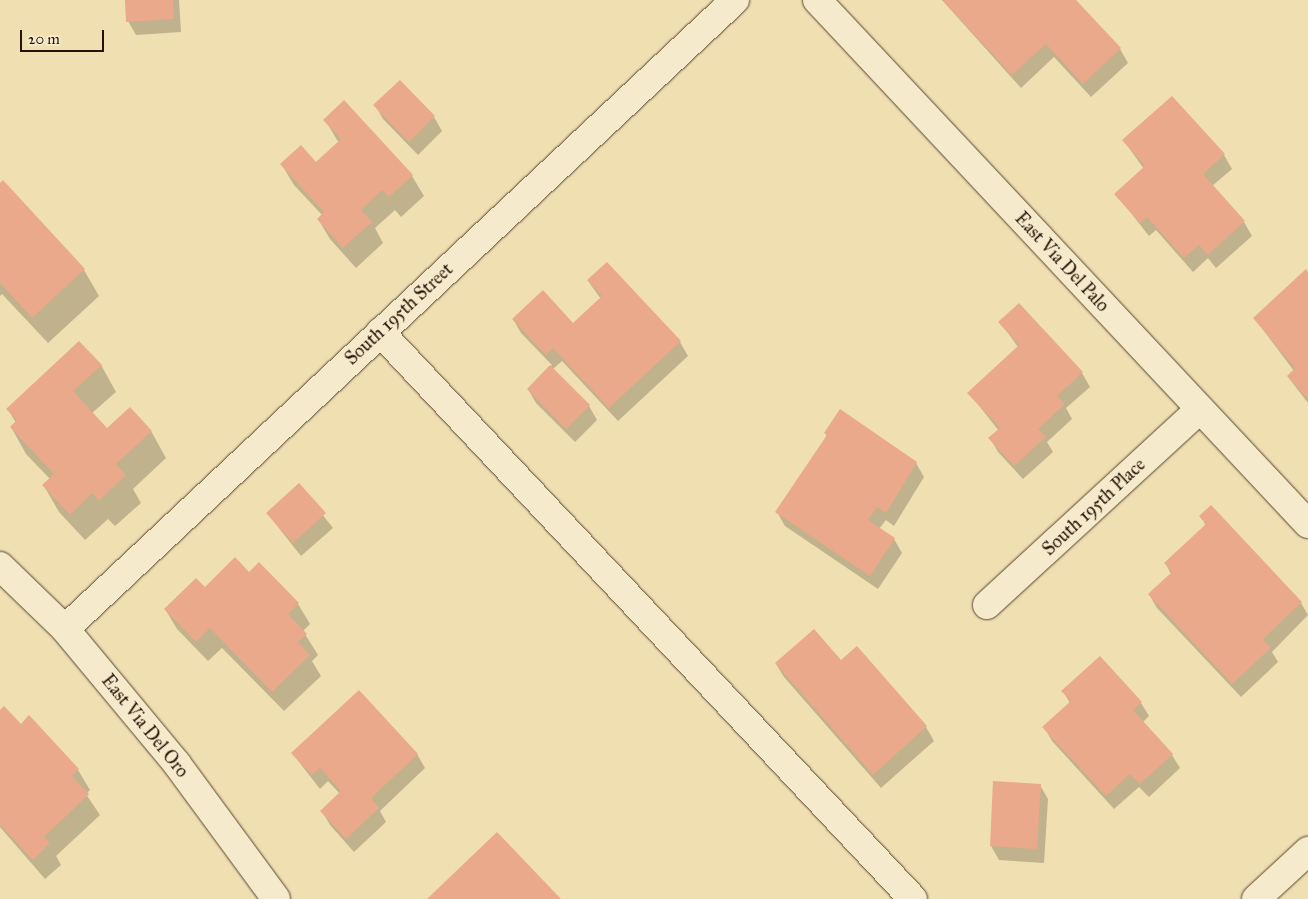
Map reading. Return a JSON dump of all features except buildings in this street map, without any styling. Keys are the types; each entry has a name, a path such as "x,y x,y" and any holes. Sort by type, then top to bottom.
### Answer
{"street":[{"name":"South 195th Street","path":"65,629 735,0"},
{"name":"East Via Del Palo","path":"817,0 1308,524"},
{"path":"380,332 913,899"},
{"name":"South 195th Place","path":"987,605 1200,409"},
{"name":"East Via Del Oro","path":"0,566 65,629 177,764 276,899"},
{"path":"1256,899 1308,851"}]}
